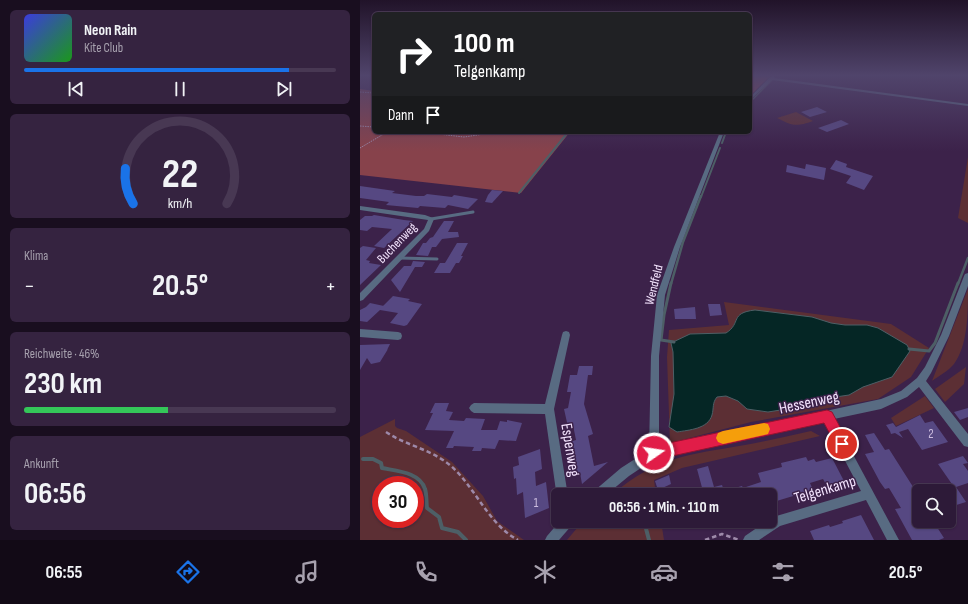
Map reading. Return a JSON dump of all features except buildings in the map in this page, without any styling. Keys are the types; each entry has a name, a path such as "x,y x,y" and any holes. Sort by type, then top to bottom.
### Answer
{"street":[{"path":"931,100 968,105"},
{"name":"Wendfeld","path":"654,453 655,356 661,295 677,247 721,134"},
{"path":"360,208 432,219"},
{"name":"Buchenweg","path":"360,298 427,230 432,219"},
{"name":"Hessenweg","path":"607,488 626,472 654,453 881,404 904,394 920,381 928,370 945,336 968,276"},
{"path":"360,333 398,336"},
{"name":"Espenweg","path":"562,488 549,410 566,335"},
{"path":"920,381 968,442"},
{"name":"Espenweg","path":"474,408 549,410"},
{"name":"Telgenkamp","path":"827,416 893,540"},
{"name":"Telgenkamp","path":"749,540 777,522 868,494"},
{"path":"551,540 562,528"}],"lane":[{"path":"432,219 473,212"},
{"path":"399,258 437,259"}],"path":[{"path":"360,126 372,127"},
{"path":"360,148 384,134"},
{"path":"438,134 464,137 484,134"},
{"path":"386,432 400,441 419,446 450,465 483,503 500,529 510,537 518,540"},
{"path":"705,540 722,534 740,540"}],"shaded area":[{"path":"360,100 372,100 372,134 568,134 521,193 360,175"},
{"path":"796,112 813,121 795,125 777,118"},
{"path":"968,157 968,223 958,218"},
{"path":"968,289 965,338 959,356 954,364 932,381"},
{"path":"724,302 891,324 929,348 911,377 878,399 751,422 670,443 667,357 669,330 729,325"},
{"path":"755,310 812,317 831,323 845,325 867,325 878,328 907,345 910,351 892,377 863,387 849,395 815,400 793,408 768,412 747,409 738,401 726,396 717,397 714,401 712,415 707,423 698,428 677,432 669,427 674,394 673,352 671,343 690,334 726,333 734,326 742,313"},
{"path":"966,367 964,384 945,402 935,389"},
{"path":"925,396 934,408 896,426 891,418"},
{"path":"395,419 395,426 397,428 406,431 452,462 483,496 497,521 524,540 360,540 360,437"},
{"path":"811,431 820,436 682,468 654,480 655,488 621,488 644,472 674,459"},
{"path":"577,528 662,528 664,540 567,540"}],"waterway":[{"path":"519,193 566,134"},
{"path":"722,143 725,134"},
{"path":"701,197 720,148"},
{"path":"671,284 683,242 701,196"},
{"path":"958,284 968,258"},
{"path":"671,283 664,315 661,340 674,342"},
{"path":"909,349 929,351 935,343 958,283"},
{"path":"363,459 373,459 381,463 382,468 407,473 418,479 425,489 427,508 439,517 442,528 458,532 466,540"},
{"path":"646,528 649,540"}],"slow traffic":[{"path":"723,438 764,429"}],"route":[{"path":"654,453 827,416 842,444"}]}
